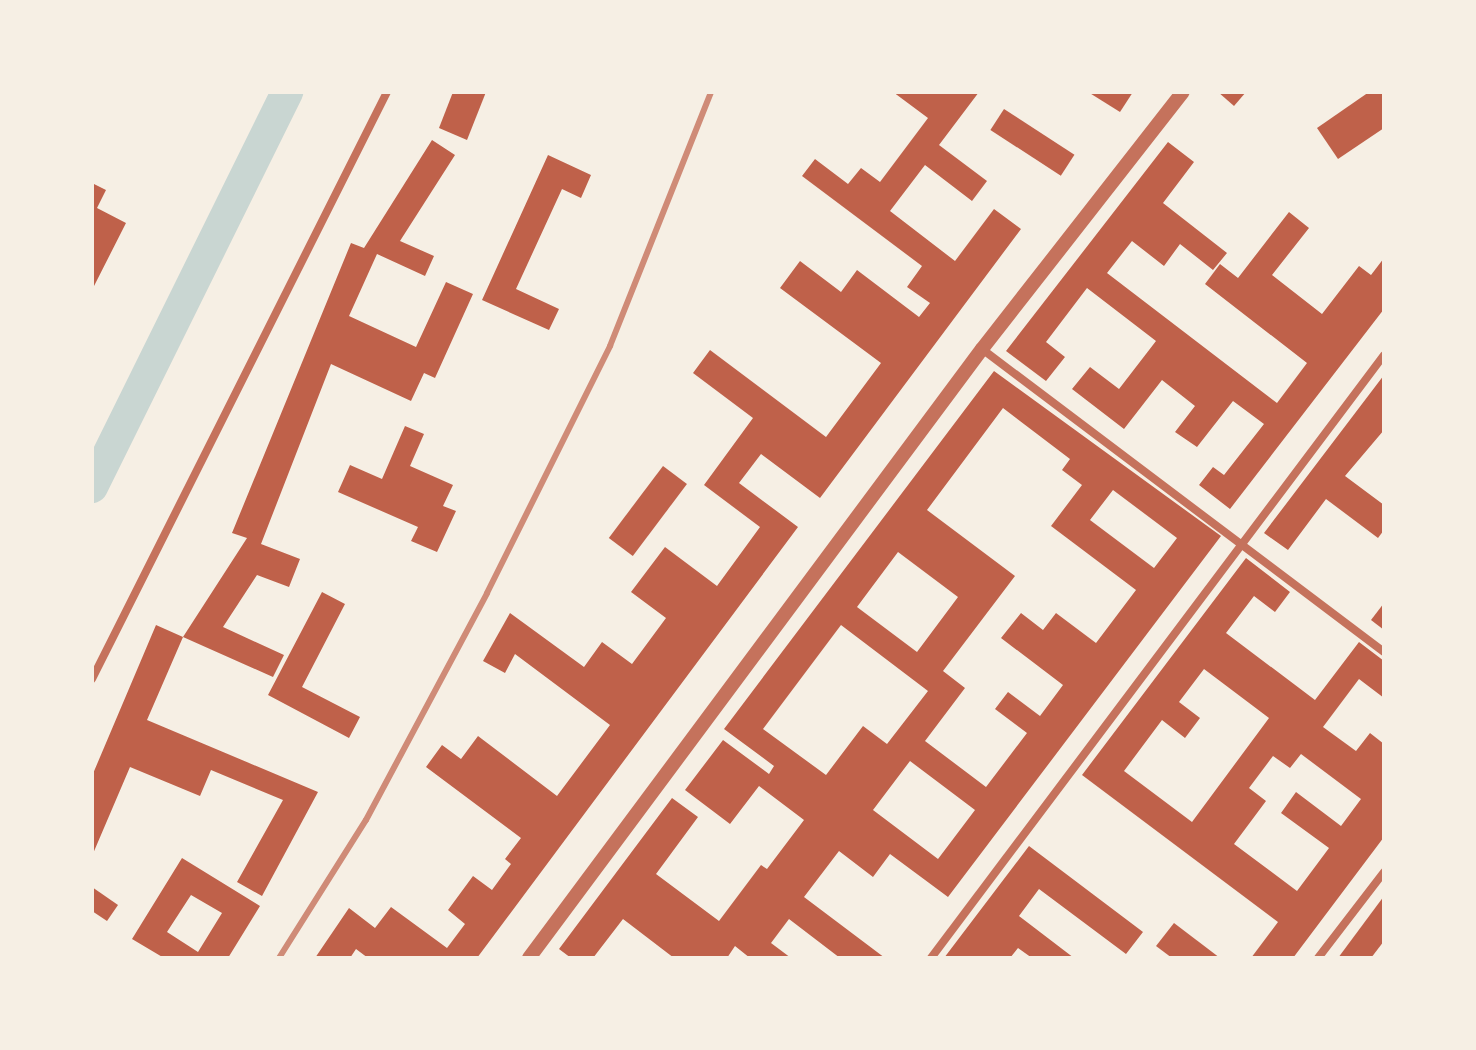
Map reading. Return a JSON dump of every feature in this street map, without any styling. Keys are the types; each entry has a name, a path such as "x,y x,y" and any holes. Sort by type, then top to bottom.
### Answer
{"street":[{"path":"92,679 387,92"},
{"path":"533,957 1170,98 1183,92"},
{"path":"982,349 1384,652"},
{"path":"931,958 1384,355"},
{"path":"1318,958 1384,872"}],"building":[{"path":"453,92 486,92 467,140 439,128"},
{"path":"893,92 979,92 939,145 987,181 972,201 925,165 890,211 955,261 994,209 1021,229 820,498 761,454 739,483 798,527 477,958 368,958 356,949 350,958 315,958 349,908 375,928 391,907 447,948 465,924 448,910 473,876 492,890 511,864 505,859 521,838 426,767 442,745 461,759 478,736 557,796 610,725 515,654 505,673 483,661 510,613 584,667 602,642 632,664 666,618 631,592 665,547 717,586 760,527 704,485 753,418 693,373 710,350 826,437 881,363 780,288 800,261 841,292 857,270 919,317 930,303 907,287 922,266 802,176 815,159 848,184 861,168 880,182 928,118"},
{"path":"1088,92 1133,92 1120,112"},
{"path":"1218,92 1246,92 1234,106"},
{"path":"1369,92 1384,92 1384,128 1338,159 1317,128"},
{"path":"1004,109 1074,155 1061,176 990,130"},
{"path":"432,140 455,155 400,241 434,256 425,276 377,254 349,316 416,347 446,282 473,294 435,378 424,373 411,401 331,364 261,544 300,559 289,587 257,575 223,627 284,655 273,677 183,637 247,538 232,533 351,243 364,248"},
{"path":"1168,142 1194,162 1163,203 1227,253 1213,270 1180,244 1164,266 1132,241 1107,273 1277,403 1307,363 1205,284 1220,264 1238,278 1289,212 1309,228 1272,275 1322,314 1359,266 1371,275 1384,258 1384,309 1230,509 1199,485 1213,467 1224,475 1264,424 1233,401 1197,447 1175,432 1195,406 1162,380 1124,429 1072,389 1090,367 1119,389 1156,341 1087,288 1046,342 1065,357 1046,381 1006,351"},
{"path":"548,155 591,175 581,198 562,189 516,289 559,309 549,330 482,300"},
{"path":"92,183 106,190 97,208 126,223 92,290"},
{"path":"994,371 1221,536 948,897 890,854 873,877 839,851 804,897 885,958 840,958 789,919 771,943 791,958 750,958 735,946 727,958 674,958 623,919 593,958 571,958 559,949 672,798 698,817 656,874 719,921 761,865 767,869 804,820 759,786 730,824 685,790 723,740 769,774 774,766 724,729","holes":["1003,408 1070,459 1062,470 1082,485 1051,526 1136,590 1096,643 1056,613 1043,630 1021,613 1001,638 1063,685 1040,716 1008,692 995,709 1027,733 986,787 925,741 965,688 943,671 1015,576 927,510","1113,490 1177,538 1154,568 1090,520","898,552 958,597 917,652 857,607","841,625 928,691 887,744 863,726 826,775 763,729","910,761 975,810 938,859 873,810"]},
{"path":"1384,375 1384,430 1345,476 1384,505 1384,530 1378,538 1326,499 1288,550 1264,533"},
{"path":"405,426 424,434 410,466 453,485 443,506 456,511 437,552 411,541 418,527 338,492 350,465 382,479"},
{"path":"663,466 687,484 633,556 609,538"},
{"path":"1246,558 1290,592 1275,612 1254,596 1226,633 1315,700 1359,642 1384,661 1384,698 1359,679 1323,727 1356,751 1370,733 1384,744 1384,837 1293,958 1251,958 1278,922 1082,775","holes":["1204,669 1269,718 1192,822 1124,771 1162,720 1185,738 1200,718 1179,702","1301,754 1361,799 1341,826 1296,792 1281,813 1329,848 1297,891 1234,844 1266,801 1249,788 1273,756 1290,768"]},
{"path":"322,592 345,604 302,687 360,717 349,738 268,695"},
{"path":"1384,603 1384,630 1371,620"},
{"path":"156,625 183,637 147,720 318,792 262,896 237,882 283,800 211,770 200,796 130,767 92,856 92,776"},
{"path":"1029,846 1143,932 1126,954 1039,889 1019,916 1074,958 1032,958 1018,948 1010,958 944,958"},
{"path":"182,858 260,906 228,958 164,958 132,939","holes":["191,895 222,913 198,952 167,932"]},
{"path":"92,887 118,905 107,921 92,911"},
{"path":"1384,896 1384,941 1371,958 1338,958"},
{"path":"1174,923 1220,958 1172,958 1156,946"}],"waterway":[{"path":"92,487 287,92"}],"railway":[{"path":"279,958 366,820 487,593 610,346 711,92"}]}
